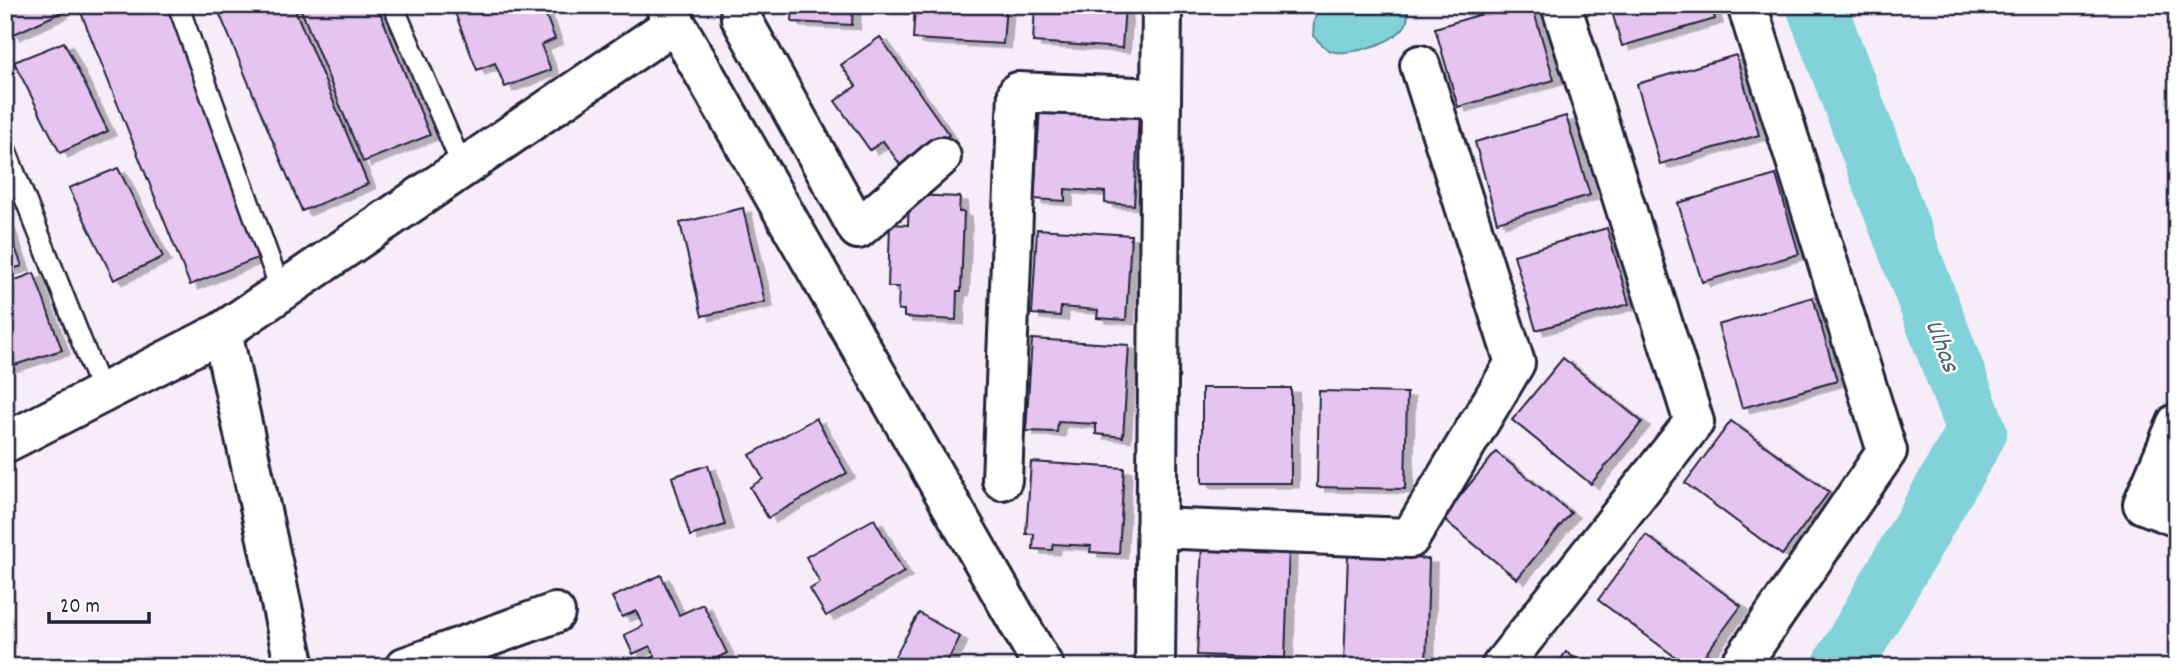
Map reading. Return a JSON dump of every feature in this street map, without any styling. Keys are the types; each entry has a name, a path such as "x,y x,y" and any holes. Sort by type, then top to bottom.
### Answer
{"street":[{"path":"740,5 741,18 858,229 941,157"},
{"path":"1154,667 1162,5"},
{"path":"1501,667 1694,422 1561,5"},
{"path":"1739,667 1888,451 1747,5"},
{"path":"5,443 222,332 463,168 670,14 1044,667"},
{"path":"1156,528 1410,537 1515,363 1420,65"},
{"path":"1002,480 1018,92 1160,98"},
{"path":"222,332 295,667"},
{"path":"2177,423 2143,504 2177,517"},
{"path":"405,667 555,613"}],"lane":[{"path":"178,5 281,291"},
{"path":"393,5 463,168"},
{"path":"5,148 103,393"}],"water":[{"path":"1323,5 1408,5 1407,22 1395,36 1385,42 1349,52 1331,51 1313,36 1314,20"}],"building":[{"path":"5,5 56,5 60,13 12,35 5,23"},
{"path":"78,5 166,5 267,254 190,285"},
{"path":"216,5 293,5 368,184 302,211"},
{"path":"299,5 377,5 430,135 363,162"},
{"path":"452,5 542,5 555,39 541,45 551,70 505,87 495,63 477,70"},
{"path":"793,5 853,5 852,25 792,22"},
{"path":"915,5 1006,5 1003,44 913,39"},
{"path":"1035,5 1125,5 1122,48 1033,42"},
{"path":"1512,5 1532,5 1554,80 1458,107 1435,28"},
{"path":"1610,5 1711,5 1715,19 1622,46"},
{"path":"880,37 949,135 902,167 883,141 870,150 835,101 856,86 841,65"},
{"path":"64,42 108,131 60,153 14,62"},
{"path":"1736,55 1759,135 1660,164 1637,84"},
{"path":"1040,107 1139,114 1134,205 1105,203 1105,192 1065,189 1065,201 1034,199"},
{"path":"1566,116 1590,195 1497,222 1475,142"},
{"path":"118,168 163,257 114,280 69,188"},
{"path":"1776,175 1799,254 1702,282 1678,203"},
{"path":"909,195 960,197 959,212 964,212 961,291 957,291 956,320 904,317 904,310 898,310 899,287 888,287 890,224 908,225"},
{"path":"743,208 765,302 702,316 680,223"},
{"path":"5,220 22,266 5,271"},
{"path":"1607,228 1629,304 1536,330 1514,255"},
{"path":"1037,229 1131,235 1126,320 1097,318 1098,310 1061,307 1060,316 1032,314"},
{"path":"34,273 62,350 8,367 5,361 5,284"},
{"path":"1813,297 1837,381 1742,408 1718,325"},
{"path":"1032,339 1129,345 1123,437 1096,434 1096,424 1058,422 1057,432 1026,431"},
{"path":"1563,358 1642,422 1591,484 1512,420"},
{"path":"1202,388 1291,388 1291,483 1202,483"},
{"path":"1319,391 1407,393 1405,489 1317,487"},
{"path":"816,418 847,473 768,518 750,487 763,479 750,455"},
{"path":"1731,421 1829,492 1782,555 1685,483"},
{"path":"1496,452 1571,513 1517,579 1442,518"},
{"path":"1031,462 1124,468 1119,554 1090,552 1091,546 1053,544 1052,550 1033,549 1034,534 1026,534"},
{"path":"708,465 725,525 690,536 672,477"},
{"path":"874,519 904,572 826,616 810,589 820,583 806,557"},
{"path":"1646,535 1741,606 1696,667 1689,667 1598,600"},
{"path":"1202,544 1289,547 1285,658 1197,655"},
{"path":"1348,555 1429,559 1426,667 1344,664"},
{"path":"661,575 679,615 703,604 727,653 699,667 635,667 655,656 650,646 633,654 624,635 643,626 636,611 622,617 612,597"},
{"path":"919,613 960,637 945,666 947,667 889,667"},
{"path":"1566,652 1587,667 1555,667"}],"waterway":[{"name":"Ulhas","path":"1816,5 1977,432 1842,667"}]}
